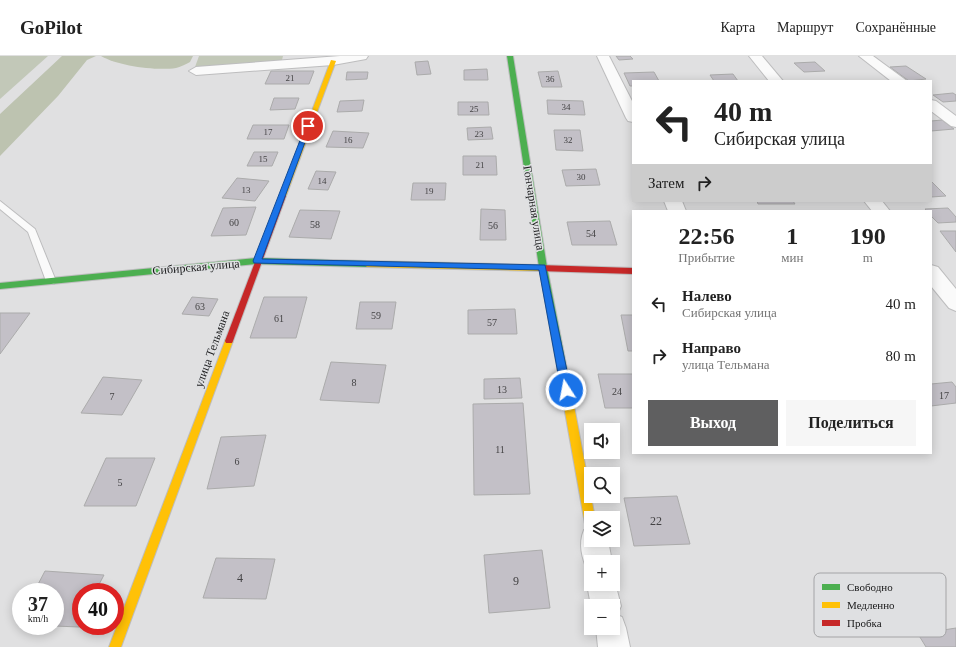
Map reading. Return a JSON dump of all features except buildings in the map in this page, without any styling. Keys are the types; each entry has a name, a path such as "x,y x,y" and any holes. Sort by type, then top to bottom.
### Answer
{"street":[{"path":"196,71 332,61 362,56"},
{"name":"Гончарная улица","path":"510,56 543,267 589,511"},
{"path":"603,56 632,116"},
{"path":"755,56 775,80"},
{"path":"865,56 899,80"},
{"name":"улица Тельмана","path":"116,647 257,261 332,61"},
{"path":"932,105 956,123"},
{"path":"874,202 880,210"},
{"name":"Сибирская улица","path":"0,286 257,261 632,270"},
{"path":"939,280 956,303"},
{"path":"612,635 614,647"}],"lane":[{"path":"0,204 32,231 51,281"}],"green space":[{"path":"0,56 48,56 0,99"},
{"path":"62,56 96,56 87,60 58,96 0,156 0,114"},
{"path":"101,56 193,56 190,62 179,67 158,69 117,63"},
{"path":"199,56 283,56 282,60 195,67"}],"traffic: fast":[{"path":"510,56 543,267 567,395"},
{"path":"0,286 257,261 367,264"}],"traffic: slow":[{"path":"283,196 333,61"},
{"path":"367,264 539,268"},
{"path":"115,647 229,341"},
{"path":"567,395 589,511"}],"traffic: jam":[{"path":"229,341 283,196"},
{"path":"539,268 632,271"}],"route":[{"path":"308,126 257,261 543,267 566,390"}]}
